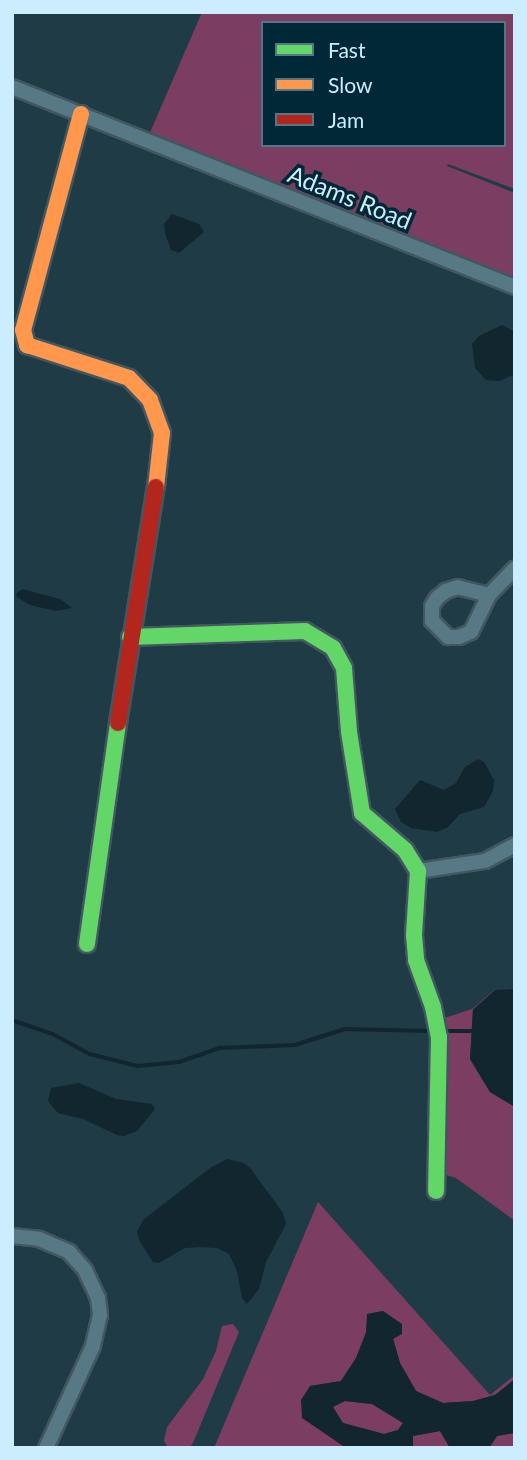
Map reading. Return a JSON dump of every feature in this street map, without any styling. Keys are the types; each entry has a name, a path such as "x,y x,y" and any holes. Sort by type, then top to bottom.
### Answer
{"street":[{"name":"Adams Road","path":"12,87 515,287"},
{"path":"81,114 23,330 27,345 129,378 141,388 156,412 162,433 161,459 130,636 87,944"},
{"path":"489,595 515,568"},
{"path":"130,636 305,631 333,649 344,667 349,732 362,813 405,850 418,872 414,925 416,960 438,1032 436,1191"},
{"path":"418,872 485,861 515,845"},
{"path":"12,1236 39,1239 69,1252 85,1270 98,1298 100,1315 96,1338 46,1448"}],"shaded area":[{"path":"202,12 515,12 515,189 448,164 447,166 515,193 515,278 149,135"},
{"path":"515,988 495,990 473,1009 470,1059 490,1092 515,1107 515,1221 456,1178 436,1172 438,1020 472,1009 494,990"},
{"path":"318,1202 490,1395 515,1375 515,1379 495,1395 473,1401 443,1403 416,1391 400,1363 393,1338 395,1322 383,1311 368,1314 366,1332 356,1358 341,1381 310,1386 346,1448 214,1448"},
{"path":"233,1324 239,1332 193,1443 189,1448 168,1448 164,1441 167,1427 203,1379 216,1351 222,1326"},
{"path":"345,1401 372,1404 403,1423 398,1430 384,1434 343,1423 332,1407"},
{"path":"440,1431 450,1448 413,1448 413,1436"},
{"path":"515,1433 515,1448 489,1448 497,1436"}],"water":[{"path":"172,214 199,224 204,232 179,253 171,250 165,233 164,224"},
{"path":"502,325 515,332 515,377 510,376 500,381 486,380 475,368 472,344 479,336"},
{"path":"22,589 60,599 72,608 56,611 30,605 17,597 16,594"},
{"path":"478,759 484,762 494,780 493,791 484,807 460,814 448,827 437,832 411,828 401,822 395,809 420,780 444,790 456,783 465,767"},
{"path":"515,989 515,1107 490,1092 470,1059 473,1010 495,990"},
{"path":"79,1083 116,1099 152,1104 155,1109 137,1131 124,1136 117,1135 83,1119 58,1113 48,1101 51,1088"},
{"path":"227,1159 244,1163 251,1169 283,1213 286,1224 266,1262 259,1289 247,1304 242,1298 237,1271 229,1254 217,1248 185,1248 159,1263 153,1262 137,1232 143,1220 210,1168"},
{"path":"383,1311 402,1324 402,1334 393,1339 400,1363 416,1391 443,1403 473,1401 495,1395 515,1379 515,1433 497,1436 489,1448 450,1448 440,1431 413,1436 413,1448 346,1448 302,1418 301,1400 310,1386 341,1381 356,1358 366,1333 367,1314","holes":["345,1401 372,1404 403,1423 398,1430 384,1434 343,1423 333,1407"]}],"waterway":[{"path":"12,1020 53,1034 90,1054 138,1066 179,1062 220,1048 295,1045 345,1029 431,1031"},
{"path":"445,1031 471,1031"}],"traffic: fast":[{"path":"130,637 305,631 333,648 344,668 349,732 362,813 405,850 418,871 414,935 416,960 433,1007 439,1037 436,1191"},
{"path":"87,944 118,723"}],"traffic: slow":[{"path":"81,114 23,330 27,345 129,378 150,400 162,433 156,487"}],"traffic: jam":[{"path":"118,723 156,487"}]}
